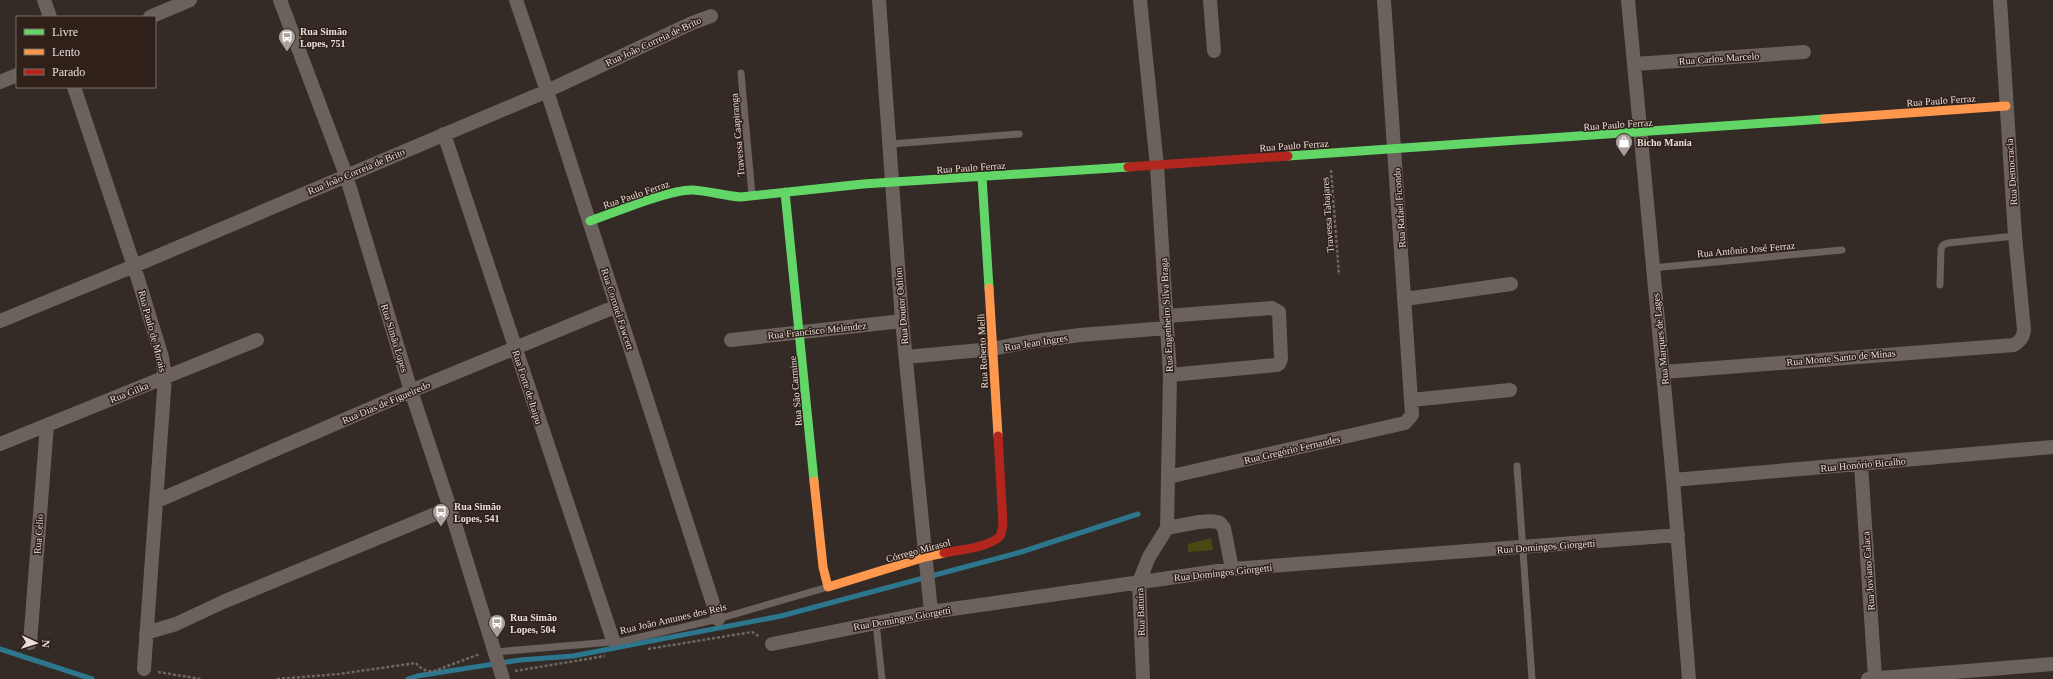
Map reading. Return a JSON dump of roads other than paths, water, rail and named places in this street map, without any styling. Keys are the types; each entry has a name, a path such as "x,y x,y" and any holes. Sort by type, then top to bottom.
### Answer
{"street":[{"path":"44,0 50,16"},
{"path":"152,16 190,0"},
{"name":"Rua Simão Lopes","path":"280,0 346,175 411,391 450,508 502,676"},
{"name":"Rua Coronel Fawcett","path":"516,0 590,221 718,619"},
{"name":"Rua Doutor Odilon","path":"879,0 902,321 931,612"},
{"name":"Rua Engenheiro Silva Braga","path":"1140,0 1157,166 1170,374 1167,528"},
{"path":"1210,0 1214,51"},
{"name":"Rua Rafael Ficondo","path":"1384,0 1412,415"},
{"name":"Rua Marques de Lages","path":"1628,0 1635,64 1652,268 1666,396 1689,679"},
{"name":"Rua Democracia","path":"2000,0 2015,236 2024,330 2023,336 2019,342"},
{"name":"Rua João Correia de Brito","path":"0,321 134,266 547,91 692,22 711,16"},
{"name":"Rua Carlos Marcelo","path":"1635,64 1804,52"},
{"path":"0,82 16,74"},
{"name":"Rua Paulo de Morais","path":"74,88 134,266 162,357 165,377 144,669"},
{"name":"Rua Paulo Ferraz","path":"590,221 676,192 692,190 723,196 752,196 892,183 1640,133 2006,106"},
{"name":"Rua Forte de Itaipu","path":"444,134 613,640"},
{"name":"Rua Roberto Melli","path":"982,177 1003,524"},
{"name":"Rua São Carmine","path":"785,192 801,332 823,567 828,587"},
{"path":"1405,300 1511,284"},
{"name":"Rua Dias de Figueiredo","path":"157,501 411,391 617,306"},
{"name":"Rua Jean Ingres","path":"906,357 992,349 1028,342 1272,308 1280,312 1281,359 1279,364 1170,374"},
{"name":"Rua Francisco Melendez","path":"731,340 902,321"},
{"name":"Rua Gilka","path":"0,444 257,340"},
{"name":"Rua Monte Santo de Minas","path":"1663,372 2014,345 2019,342"},
{"path":"1411,400 1510,390"},
{"name":"Rua Gregório Fernandes","path":"1168,477 1405,423 1412,415"},
{"name":"Rua Célio","path":"30,642 47,425"},
{"name":"Rua Honório Bicalho","path":"1673,480 2053,447"},
{"name":"Rua Joviano Calaca","path":"1860,464 1872,679"},
{"path":"146,633 195,616 223,602 450,508"},
{"path":"1167,528 1218,522 1224,528 1232,570"},
{"name":"Córrego Mirasol","path":"828,587 925,562 983,545 996,540 1001,535 1003,524"},
{"name":"Rua Batuíra","path":"1143,679 1139,582 1149,557 1167,528"},
{"name":"Rua Domingos Giorgetti","path":"772,644 931,612 1232,570 1678,536"},
{"path":"1872,679 2053,664"}],"lane":[{"name":"Travessa Caapiranga","path":"741,73 752,196"},
{"path":"890,144 1019,134"},
{"path":"1940,285 1941,249 1943,245 2015,236"},
{"name":"Rua Antônio José Ferraz","path":"1652,268 1842,250"},
{"path":"1517,466 1521,548 1532,679"},
{"name":"Rua João Antunes dos Reis","path":"494,651 613,640 628,640 718,619 828,587"},
{"path":"876,622 882,679"}],"waterway":[{"path":"408,679 417,676 520,660 573,656 781,616 1021,552 1138,514"},
{"path":"0,649 92,679"}],"place":[{"name":"Rua Simão Lopes, 751","path":"287,52"},
{"name":"Bicho Mania","path":"1624,157"},
{"name":"Rua Simão Lopes, 541","path":"441,527"},
{"name":"Rua Simão Lopes, 504","path":"497,638"}]}
